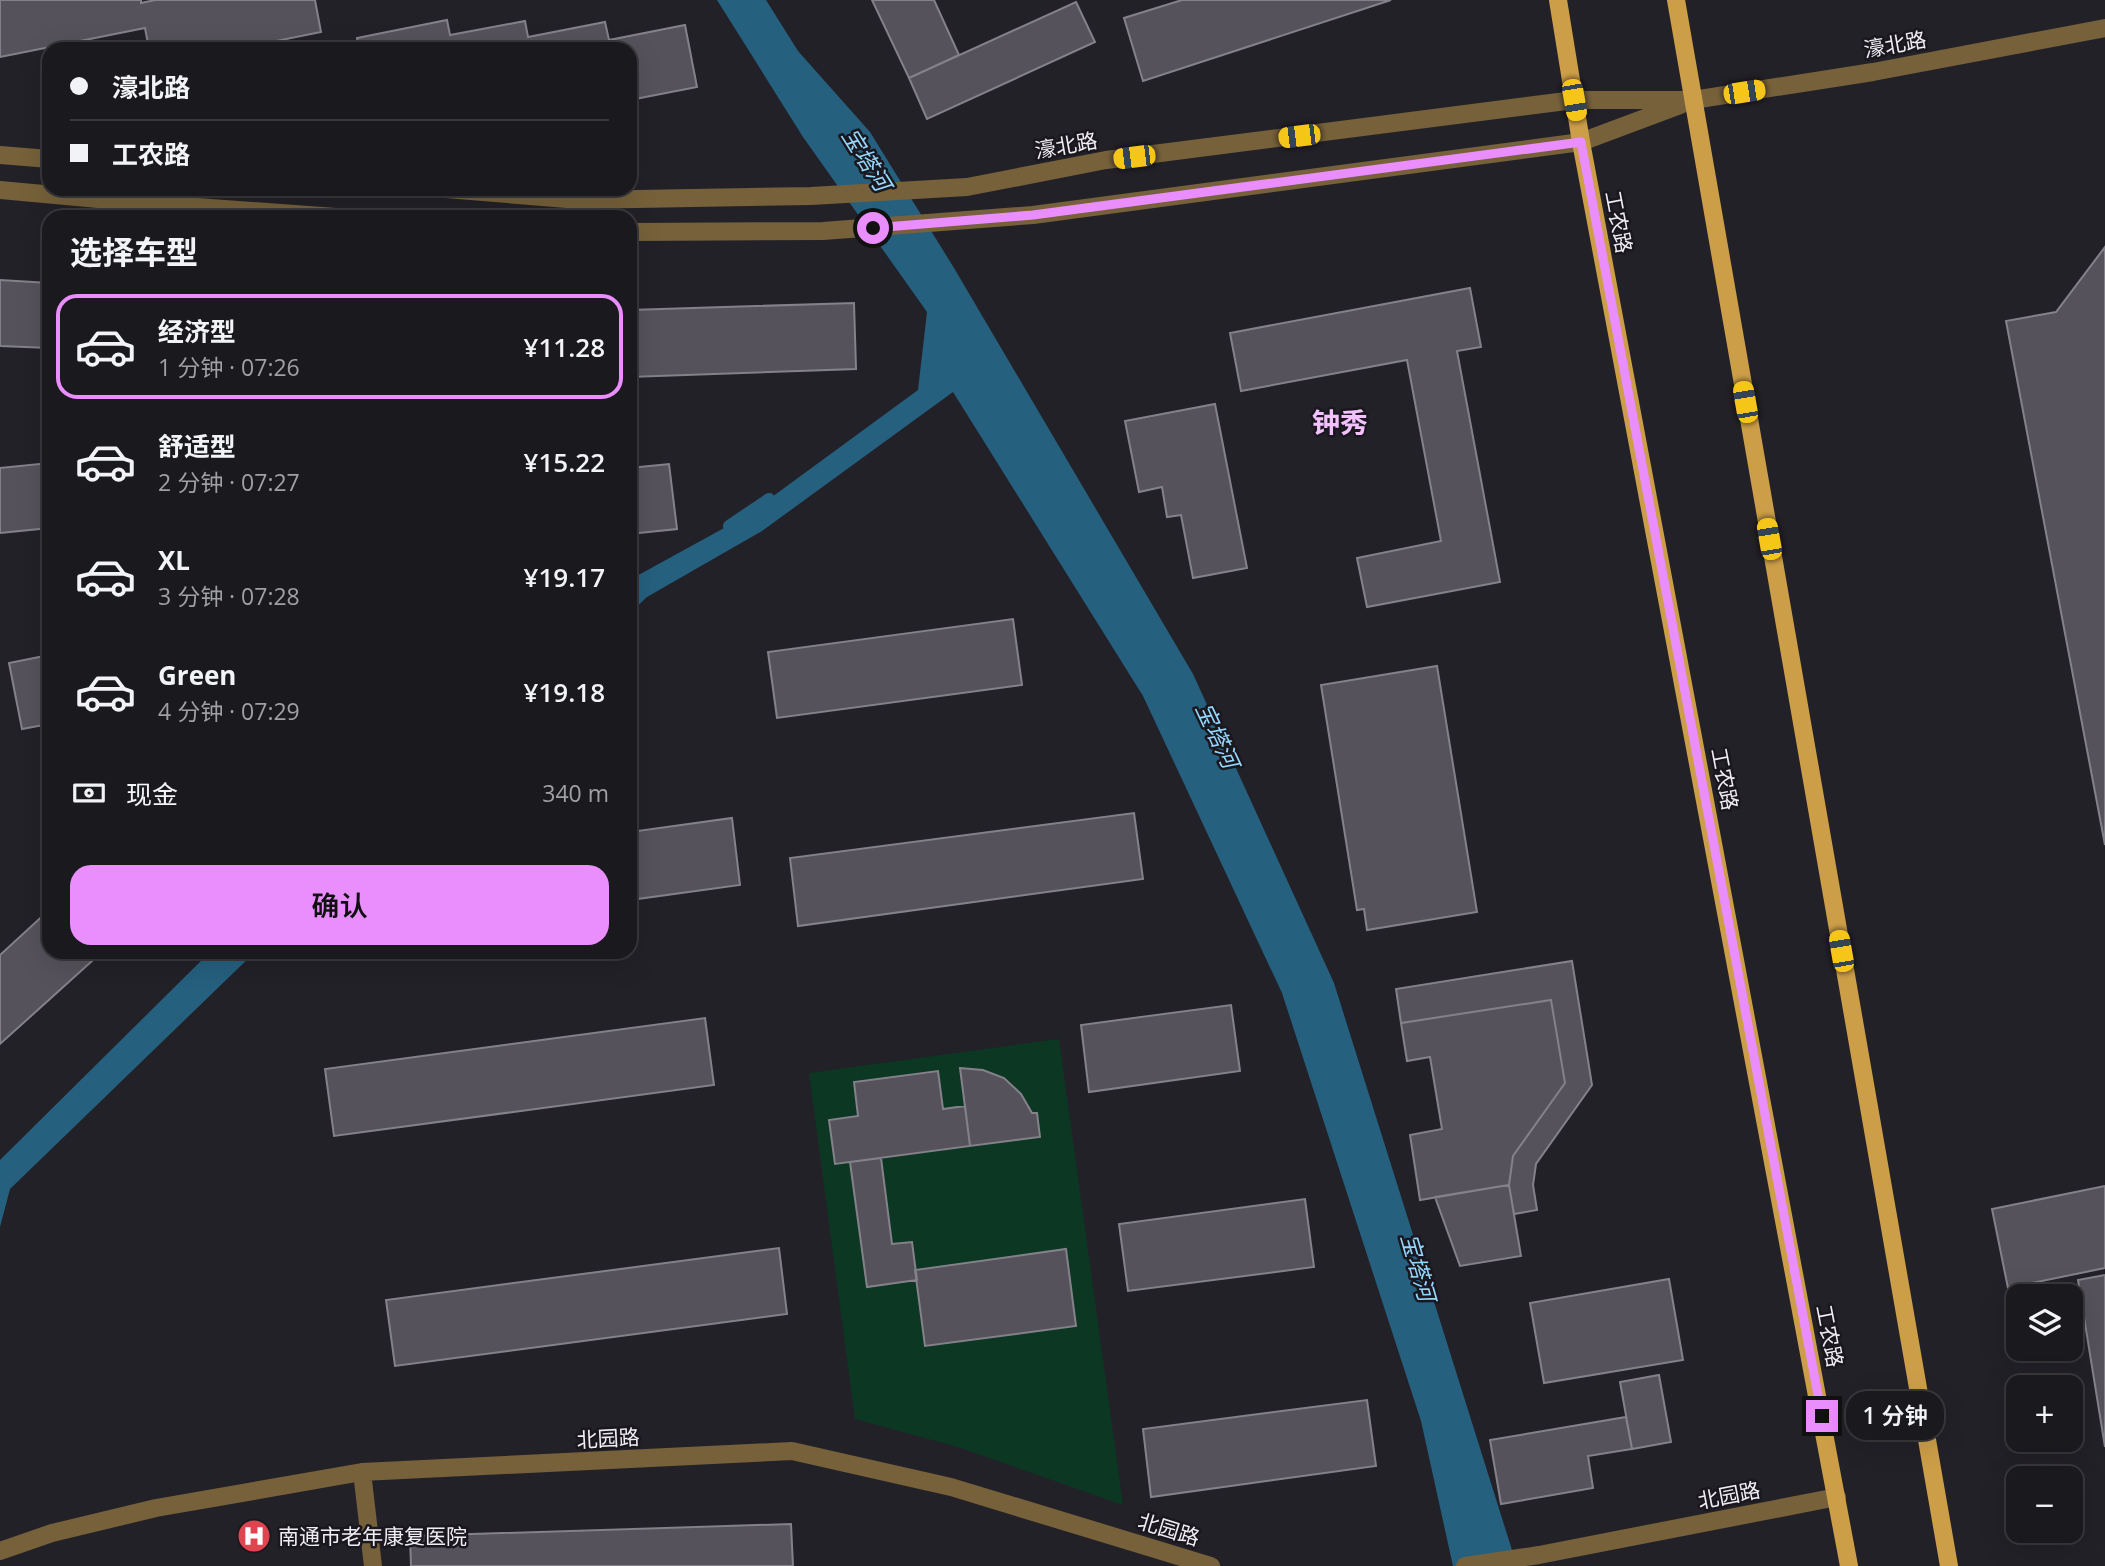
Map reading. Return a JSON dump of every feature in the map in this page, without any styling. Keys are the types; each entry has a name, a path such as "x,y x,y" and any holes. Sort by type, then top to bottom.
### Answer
{"main road":[{"name":"工农路","path":"1558,0 1581,142 1849,1566"},
{"path":"1676,0 1949,1566"}],"street":[{"name":"濠北路","path":"531,196 579,200 811,196 967,187 1107,160 1574,100 1693,100 1873,72 2105,28"},
{"name":"濠北路","path":"637,232 823,231 1033,215 1202,194 1581,142 1693,100"},
{"path":"0,155 42,158"},
{"path":"0,190 42,194"},
{"path":"61,196 232,210"},
{"name":"北园路","path":"0,1550 52,1533 156,1508 362,1472 792,1451 951,1487 1211,1566"},
{"path":"362,1472 373,1566"},
{"name":"北园路","path":"1465,1566 1539,1555 1837,1497"}],"green space":[{"path":"1059,1039 1123,1505 958,1447 855,1419 809,1073","holes":["960,1069 994,1074 1019,1093 1032,1113 1037,1113 1040,1137 881,1158 892,1244 912,1242 915,1270 1065,1249 867,1287 850,1162 835,1164 829,1120 858,1116 938,1071 943,1109 965,1106"]}],"water":[{"name":"宝塔河","path":"717,0 766,0 798,51 870,132 954,268 1193,674 1334,983 1517,1566 1453,1566 1421,1421 1282,993 1143,696 953,392 762,531 647,597 637,606 637,576 746,516 918,390 927,312 803,137"},
{"path":"203,959 248,959 10,1189 0,1227 0,1160"}],"building":[{"path":"0,0 141,0 141,3 155,0 315,0 321,32 272,42 148,42 145,28 75,42 42,42 42,49 0,57"},
{"path":"872,0 934,0 959,55 909,78"},
{"path":"1182,0 1391,0 1143,81 1124,18"},
{"path":"1076,2 1095,42 927,119 909,78"},
{"path":"447,20 450,35 525,21 528,37 605,22 609,40 685,25 697,87 637,99 637,42 358,42 357,38"},
{"path":"2105,247 2105,845 2006,321 2056,312"},
{"path":"0,280 42,283 42,348 0,346"},
{"path":"1470,288 1481,347 1457,351 1500,582 1367,607 1357,558 1441,541 1407,360 1241,391 1230,333"},
{"path":"854,303 856,369 637,377 637,310"},
{"path":"1215,404 1247,568 1193,578 1181,515 1167,517 1162,487 1139,492 1125,421"},
{"path":"42,464 42,529 0,533 0,468"},
{"path":"669,464 677,529 637,533 637,467"},
{"path":"1013,619 1022,685 777,718 768,652"},
{"path":"42,656 42,725 22,729 9,663"},
{"path":"1437,666 1477,912 1367,930 1364,909 1357,910 1321,685"},
{"path":"1134,813 1143,879 798,926 790,858"},
{"path":"732,818 740,885 637,899 637,831"},
{"path":"42,916 42,959 94,959 0,1044 0,955"},
{"path":"1572,961 1592,1085 1536,1164 1533,1185 1537,1210 1514,1214 1509,1185 1513,1156 1565,1083 1551,1000 1401,1023 1396,989"},
{"path":"1551,1000 1565,1083 1513,1156 1509,1185 1420,1200 1410,1135 1442,1129 1430,1057 1407,1061 1401,1023"},
{"path":"1231,1005 1240,1071 1089,1092 1081,1025"},
{"path":"705,1018 714,1085 334,1136 325,1069"},
{"path":"960,1068 983,1070 1004,1078 1021,1094 1032,1113 1037,1113 1040,1137 970,1146"},
{"path":"938,1071 943,1109 965,1106 970,1146 835,1164 829,1120 858,1116 854,1082"},
{"path":"881,1158 892,1244 912,1242 917,1280 867,1287 850,1162"},
{"path":"1509,1185 1521,1256 1460,1266 1435,1197"},
{"path":"2105,1186 2105,1268 2027,1284 2007,1284 1992,1209"},
{"path":"1305,1199 1314,1267 1128,1291 1119,1224"},
{"path":"779,1248 787,1314 395,1366 386,1300"},
{"path":"1066,1249 1076,1326 925,1346 915,1270"},
{"path":"2105,1275 2105,1447 2083,1311 2083,1284 2079,1284 2078,1280"},
{"path":"1669,1279 1683,1360 1544,1383 1530,1303"},
{"path":"1659,1375 1671,1442 1632,1449 1620,1382"},
{"path":"1367,1400 1376,1466 1151,1497 1143,1429"},
{"path":"1626,1417 1632,1449 1588,1456 1593,1488 1501,1504 1490,1440"},
{"path":"791,1524 793,1566 411,1566 410,1536"}],"waterway":[{"path":"729,526 769,499"}],"place":[{"name":"南通市老年康复医院","path":"254,1536"}],"district":[{"name":"钟秀","path":"1340,422"}],"route":[{"path":"873,228 1033,215 1581,142 1822,1416"}]}
